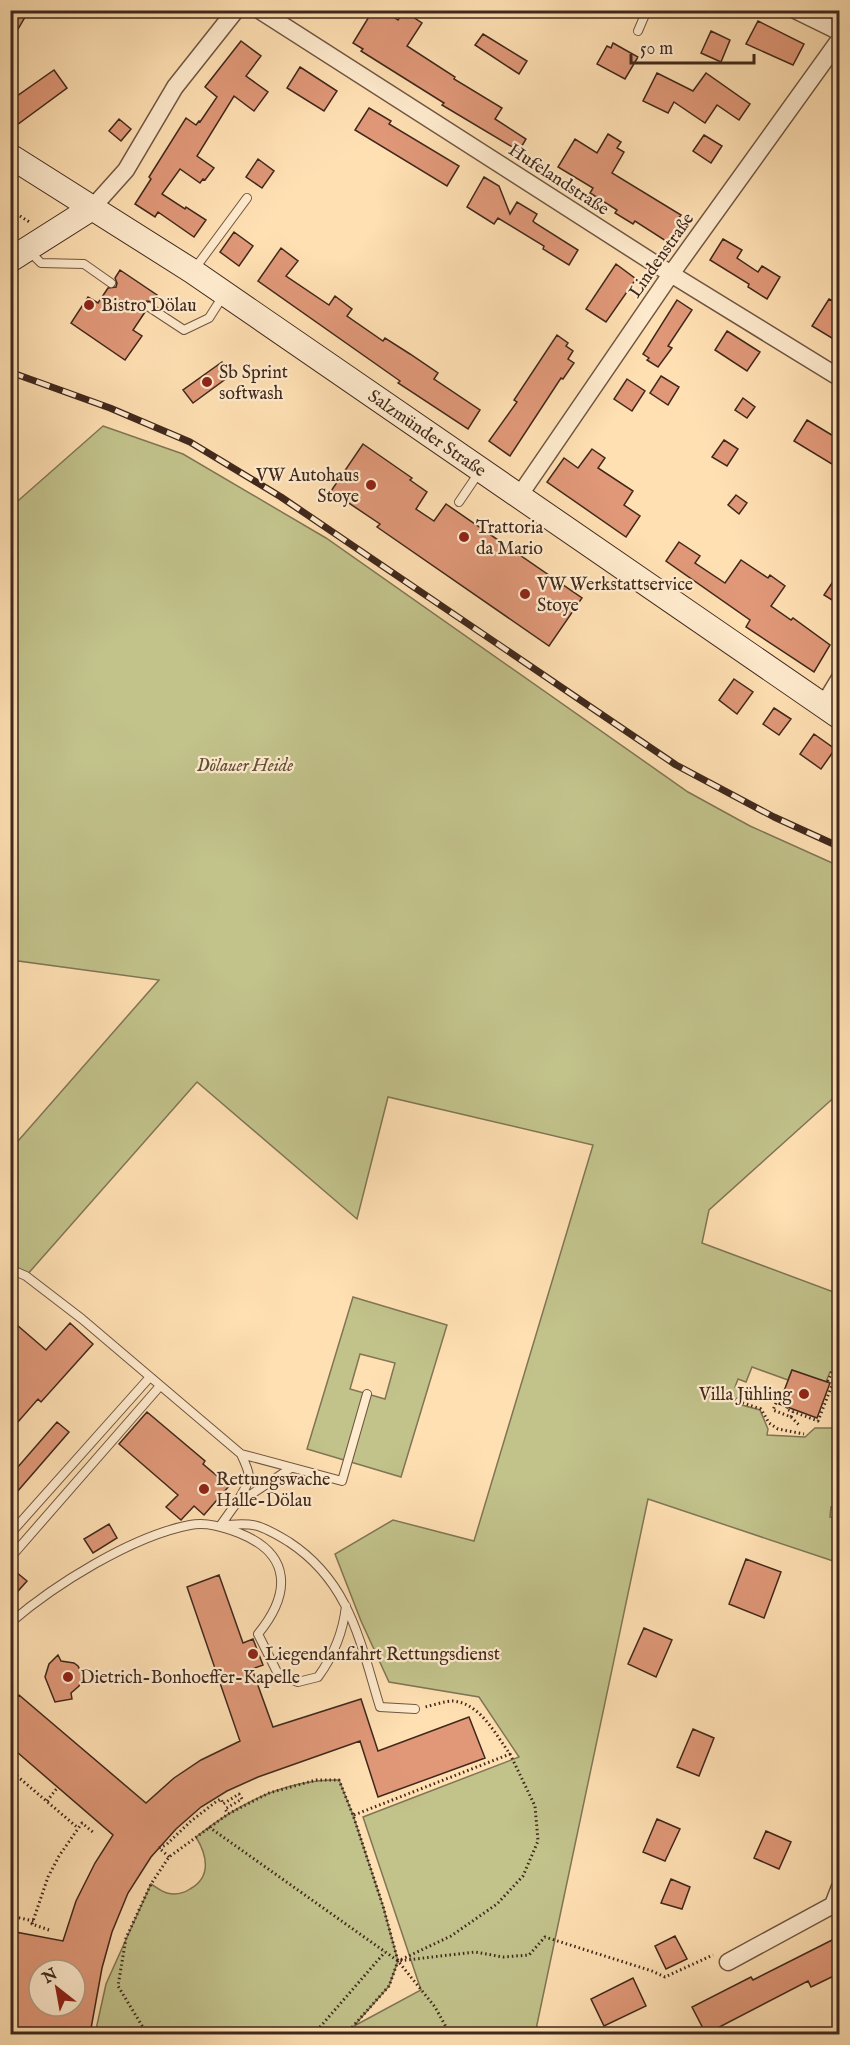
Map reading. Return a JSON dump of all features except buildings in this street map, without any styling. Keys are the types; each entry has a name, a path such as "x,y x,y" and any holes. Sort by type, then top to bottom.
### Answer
{"main road":[{"name":"Salzmünder Straße","path":"10,156 225,293 831,711"},
{"path":"19,255 92,208"}],"street":[{"path":"92,208 126,170 175,87 236,10"},
{"name":"Hufelandstraße","path":"259,10 671,274 840,378"},
{"path":"795,10 840,32"},
{"name":"Lindenstraße","path":"519,496 671,274 840,39"},
{"path":"831,711 840,678"},
{"path":"728,1962 836,1904 840,1887"}],"lane":[{"path":"638,32 648,10"},
{"path":"192,271 247,198"},
{"path":"19,255 41,263 84,264 111,283"},
{"path":"149,307 184,330 208,318 225,293"},
{"path":"459,502 481,470"},
{"path":"10,1269 26,1276 46,1290 241,1454 342,1481 367,1394"},
{"path":"10,1534 150,1377"},
{"path":"12,1556 160,1386"},
{"path":"220,1526 250,1480 241,1454"},
{"path":"235,1504 291,1468"},
{"path":"10,1623 24,1611 79,1575 140,1541 190,1525 220,1526 242,1522 251,1523 281,1538 311,1558 339,1591 357,1634 380,1707 415,1709"},
{"path":"220,1526 264,1546 274,1558 280,1572 278,1605 258,1634 278,1674 298,1682 318,1677 332,1659 344,1624 346,1606"}],"path":[{"path":"832,1372 828,1381 833,1383"},
{"path":"787,1407 786,1409 818,1421 836,1375 840,1373"},
{"path":"734,1400 761,1409 769,1423 778,1429 804,1434"},
{"path":"776,1403 773,1410 791,1417 799,1425"},
{"path":"791,1417 793,1412"},
{"path":"398,1961 452,1936 496,1904 523,1876 538,1841 535,1806 510,1754 486,1720 470,1707 453,1701 415,1709"},
{"path":"353,1815 510,1754"},
{"path":"10,1770 78,1828"},
{"path":"147,2034 118,1986 126,1938 151,1884 169,1857 228,1814 269,1793 316,1780 339,1780 383,1906 398,1961 389,1986 346,2034"},
{"path":"47,1801 58,1787"},
{"path":"169,1857 159,1848 166,1845 191,1821 217,1801 220,1799 223,1804 239,1794 242,1798 225,1809 228,1814"},
{"path":"49,1930 32,1924 48,1877 59,1856 82,1823 94,1833"},
{"path":"209,1827 398,1961 435,2007 450,2034"},
{"path":"10,1916 34,1921"},
{"path":"398,1961 475,1952 503,1957 529,1955 544,1937 665,1977 721,1952 728,1962"},
{"path":"314,2034 385,1952"}],"green space":[{"name":"Dölauer Heide","path":"103,426 183,454 326,538 688,792 750,826 839,866 839,1093 709,1210 702,1243 839,1294 839,1359 834,1373 830,1372 826,1382 792,1370 788,1380 752,1367 746,1382 738,1379 735,1387 742,1390 743,1394 734,1400 738,1404 760,1410 768,1429 767,1435 805,1437 815,1428 839,1428 839,1475 835,1474 834,1484 839,1485 839,1507 831,1507 830,1517 839,1518 839,1563 648,1499 535,2034 95,2034 106,1984 151,1884 170,1894 190,1889 202,1878 205,1865 203,1851 196,1837 245,1804 281,1789 319,1781 339,1780 383,1906 398,1961 389,1986 354,2026 421,1990 363,1817 519,1757 479,1697 389,1682 361,1621 335,1554 393,1520 474,1541 593,1145 388,1097 357,1219 197,1082 26,1276 11,1269 11,1149 159,980 11,960 11,507"},
{"path":"353,1297 447,1325 401,1477 307,1449","holes":["360,1354 395,1363 385,1399 350,1389"]}],"railway":[{"path":"10,372 110,408 190,442 281,497 676,765 774,817 840,847"}],"place":[{"name":"Bistro Dölau","path":"89,305"},
{"name":"Sb Sprint softwash","path":"207,382"},
{"name":"VW Autohaus Stoye","path":"371,485"},
{"name":"Trattoria da Mario","path":"464,537"},
{"name":"VW Werkstattservice Stoye","path":"525,594"},
{"name":"Villa Jühling","path":"804,1394"},
{"name":"Rettungswache Halle-Dölau","path":"204,1489"},
{"name":"Liegendanfahrt Rettungsdienst","path":"253,1654"},
{"name":"Dietrich-Bonhoeffer-Kapelle","path":"68,1677"}]}
